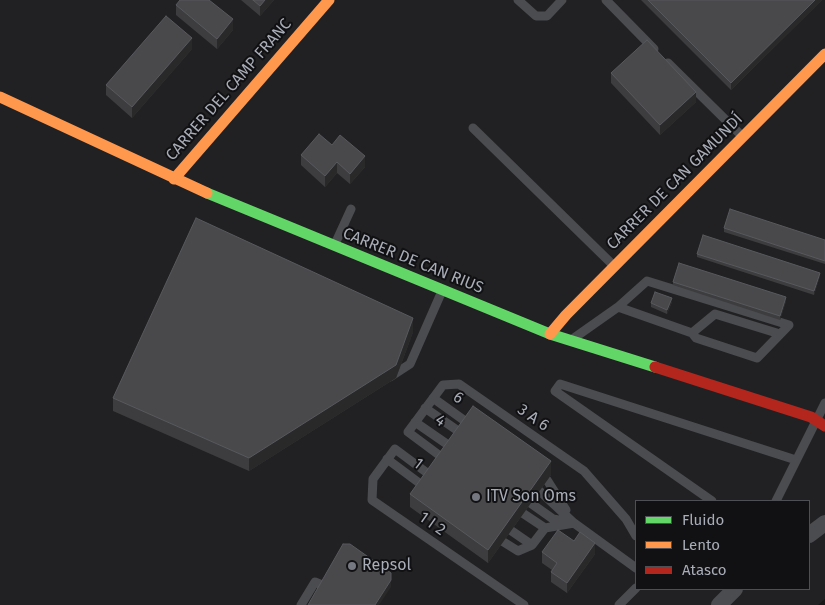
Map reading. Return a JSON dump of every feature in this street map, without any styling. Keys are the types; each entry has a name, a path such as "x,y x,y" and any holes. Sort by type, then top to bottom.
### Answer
{"street":[{"name":"CARRER DEL CAMP FRANC","path":"174,179 329,0"},
{"name":"CARRER DE CAN GAMUNDÍ","path":"550,334 614,266 825,54"},
{"name":"CARRER DE CAN RIUS","path":"0,97 174,179 550,334 820,423"},
{"path":"810,534 825,523"},
{"path":"719,605 734,590"}],"lane":[{"path":"518,0 536,16 547,16 562,0"},
{"path":"606,0 743,137"},
{"path":"473,128 614,266"},
{"path":"334,246 351,209"},
{"path":"570,341 618,307 647,281 788,325 757,358 696,338 692,333 618,307"},
{"path":"377,384 410,364 442,290"},
{"path":"692,333 715,314 780,334"},
{"name":"3 A 6","path":"452,464 408,432 443,385 459,384 584,472 626,519 635,534"},
{"path":"711,500 555,391 560,384 796,460"},
{"name":"6","path":"433,398 477,429"},
{"path":"776,500 796,460 820,423 825,403"},
{"path":"425,408 470,440"},
{"name":"4","path":"415,422 460,454"},
{"name":"1 I 2","path":"440,482 394,449 373,479 372,500 524,605"},
{"name":"1","path":"387,459 432,492"},
{"path":"532,469 548,480 574,522"},
{"path":"525,479 540,490 574,522 635,567"},
{"path":"515,492 553,519 574,522"},
{"path":"507,503 545,528"},
{"path":"495,520 532,545"},
{"path":"487,531 518,551 532,545 545,528 574,522"},
{"path":"301,605 315,582 340,593"},
{"path":"619,605 635,589"}],"shaded area":[{"path":"0,0 825,0 825,599 818,605 0,605"}],"building":[{"path":"180,0 209,0 233,19 217,39 176,5"},
{"path":"253,0 265,0 260,6"},
{"path":"648,0 815,0 731,83"},
{"path":"166,16 192,38 132,107 106,85"},
{"path":"647,40 696,92 660,125 611,73"},
{"path":"319,134 332,145 340,135 365,156 350,174 337,162 325,176 301,155"},
{"path":"730,209 825,240 825,261 724,228"},
{"path":"196,218 413,318 396,365 249,458 113,398"},
{"path":"703,235 820,273 814,291 697,254"},
{"path":"679,263 786,297 780,316 673,282"},
{"path":"655,292 672,298 667,310 651,303"},
{"name":"ITV Son Oms","path":"473,406 551,461 488,550 410,494"},
{"path":"558,530 574,541 580,532 595,543 567,583 551,572 557,563 542,552"},
{"name":"Repsol","path":"343,544 350,544 391,573 391,580 375,605 308,605"}],"traffic: fast":[{"path":"207,193 550,334 655,367"}],"traffic: slow":[{"path":"174,179 329,0"},
{"path":"550,334 566,315 825,54"},
{"path":"0,97 207,193"}],"traffic: jam":[{"path":"655,367 811,417 825,426"}],"place":[{"name":"ITV Son Oms","path":"476,497"},
{"name":"Repsol","path":"352,566"}]}
